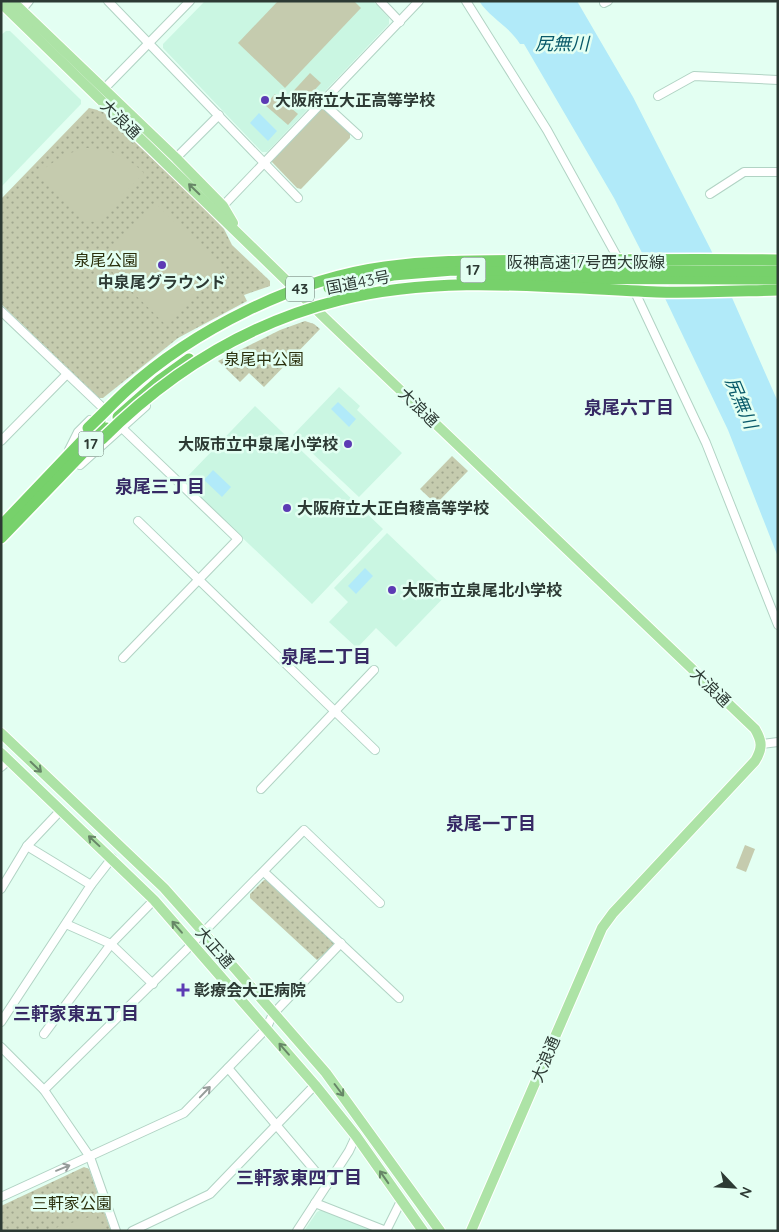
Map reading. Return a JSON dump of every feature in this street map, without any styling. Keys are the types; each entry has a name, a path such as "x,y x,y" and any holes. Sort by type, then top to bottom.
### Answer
{"highway":[{"name":"43","path":"736,257 778,259"},
{"name":"国道43号","path":"1,521 126,390 182,349 249,310 295,290 384,267 449,262 660,258 778,259"},
{"path":"553,260 778,270"},
{"name":"阪神高速17号西大阪線","path":"1,526 103,418 155,373 227,328 300,296 374,278 453,270 778,270"},
{"name":"阪神高速17号西大阪線","path":"1,538 110,425 160,380 188,360 232,335 277,314 312,302 367,287 433,279 778,280"},
{"path":"550,289 778,280"},
{"name":"国道43号","path":"1,546 80,465 102,439 144,400 199,359 246,334 299,312 341,300 397,290 455,286 658,292 778,291"},
{"name":"43","path":"752,293 778,291"}],"main road":[{"name":"大浪通","path":"12,1 18,14"},
{"name":"大浪通","path":"1,3 18,14 220,209"},
{"name":"大浪通","path":"100,93 176,158 241,236 755,729 762,744 755,760 625,899 602,928 471,1231"},
{"name":"大正通","path":"1,733 164,888 204,933 326,1073 440,1231"},
{"name":"大正通","path":"4,760 61,810 154,900 315,1085 356,1136 423,1231"}],"street":[{"path":"18,14 29,1"},
{"path":"108,1 298,198"},
{"path":"100,93 190,1"},
{"path":"380,1 400,22"},
{"path":"220,209 419,1"},
{"path":"466,1 547,130 624,269 706,443 778,625"},
{"path":"658,96 694,76 778,80"},
{"path":"322,102 358,135"},
{"path":"176,158 219,115"},
{"path":"710,194 744,172 778,172"},
{"path":"69,450 78,432 102,407 143,370 191,336 294,287 384,265 532,259"},
{"path":"80,465 170,387 223,351 280,323 354,301 413,292 550,289"},
{"path":"1,311 102,407"},
{"path":"1,441 67,374"},
{"path":"122,428 238,540 123,658"},
{"path":"138,521 375,750"},
{"path":"261,789 374,670"},
{"path":"762,744 778,742"},
{"path":"1,889 28,846 61,810"},
{"path":"44,1090 204,933 304,830 380,903"},
{"path":"28,846 91,885"},
{"path":"1,1022 91,885 112,858"},
{"path":"264,872 399,998"},
{"path":"44,1034 111,944 154,900"},
{"path":"66,924 111,944 152,984"},
{"path":"1,1197 184,1113 266,1029 273,1014 342,943"},
{"path":"1,1048 44,1090 90,1157 116,1231"},
{"path":"228,1068 327,1185"},
{"path":"132,1231 210,1194 315,1085"},
{"path":"297,1231 356,1136"},
{"path":"315,1203 386,1231 401,1201"}],"shaded area":[{"name":"大阪府立大正高等学校","path":"205,1 373,1 389,18 389,24 267,152 262,152 163,48 163,44"},
{"path":"6,31 10,31 81,100 81,104 1,187 1,35"},
{"name":"大阪市立中泉尾小学校","path":"339,387 360,406 357,410 402,453 359,497 293,435"},
{"name":"大阪府立大正白稜高等学校","path":"255,406 383,529 312,604 190,488 193,484 186,478"},
{"name":"大阪市立泉尾北小学校","path":"387,533 449,592 396,647 376,628 357,648 329,622 348,602 334,588"},
{"path":"321,1210 375,1231 304,1231 317,1212"}],"green space":[{"path":"278,1 354,1 361,8 285,88 238,43"},
{"path":"310,73 321,83 298,108 287,98"},
{"path":"275,94 298,114 288,125 265,105"},
{"path":"321,107 325,108 350,134 350,138 301,189 297,188 272,162 272,158"},
{"name":"泉尾公園","path":"89,108 102,111 196,200 224,229 232,245 270,281 270,286 244,295 247,301 178,338 103,398 99,398 1,304 1,199"},
{"path":"86,148 95,148 118,154 144,173 97,222 86,221 39,172 64,155"},
{"name":"中泉尾グラウンド","path":"156,204 223,268 167,326 101,261"},
{"name":"泉尾中公園","path":"305,321 314,324 320,329 264,387 249,373 240,382 218,361 280,330"},
{"path":"452,456 468,471 436,504 420,489"},
{"path":"745,845 755,849 746,872 736,868"},
{"path":"264,880 268,880 334,941 334,945 317,960 250,898 250,894"},
{"name":"三軒家公園","path":"84,1167 89,1169 111,1231 1,1231 1,1206"},
{"path":"96,1215 101,1231 49,1230"}],"water":[{"name":"尻無川","path":"479,1 577,1 633,97 711,250 778,402 778,557 728,430 662,292 614,198 524,44 520,44 511,32 488,12"},
{"path":"259,113 277,131 268,141 250,123"},
{"path":"338,402 356,419 349,427 331,409"},
{"path":"213,470 231,487 222,497 204,480"},
{"path":"365,568 373,576 356,594 348,586"}],"place":[{"name":"大阪府立大正高等学校","path":"265,100"},
{"name":"中泉尾グラウンド","path":"162,265"},
{"name":"大阪市立中泉尾小学校","path":"348,444"},
{"name":"大阪府立大正白稜高等学校","path":"287,508"},
{"name":"大阪市立泉尾北小学校","path":"392,590"},
{"name":"彰療会大正病院","path":"183,990"}],"district":[{"name":"泉尾六丁目","path":"629,408"},
{"name":"泉尾三丁目","path":"160,487"},
{"name":"泉尾二丁目","path":"326,657"},
{"name":"泉尾一丁目","path":"491,824"},
{"name":"三軒家東五丁目","path":"76,1014"},
{"name":"三軒家東四丁目","path":"299,1178"}]}
